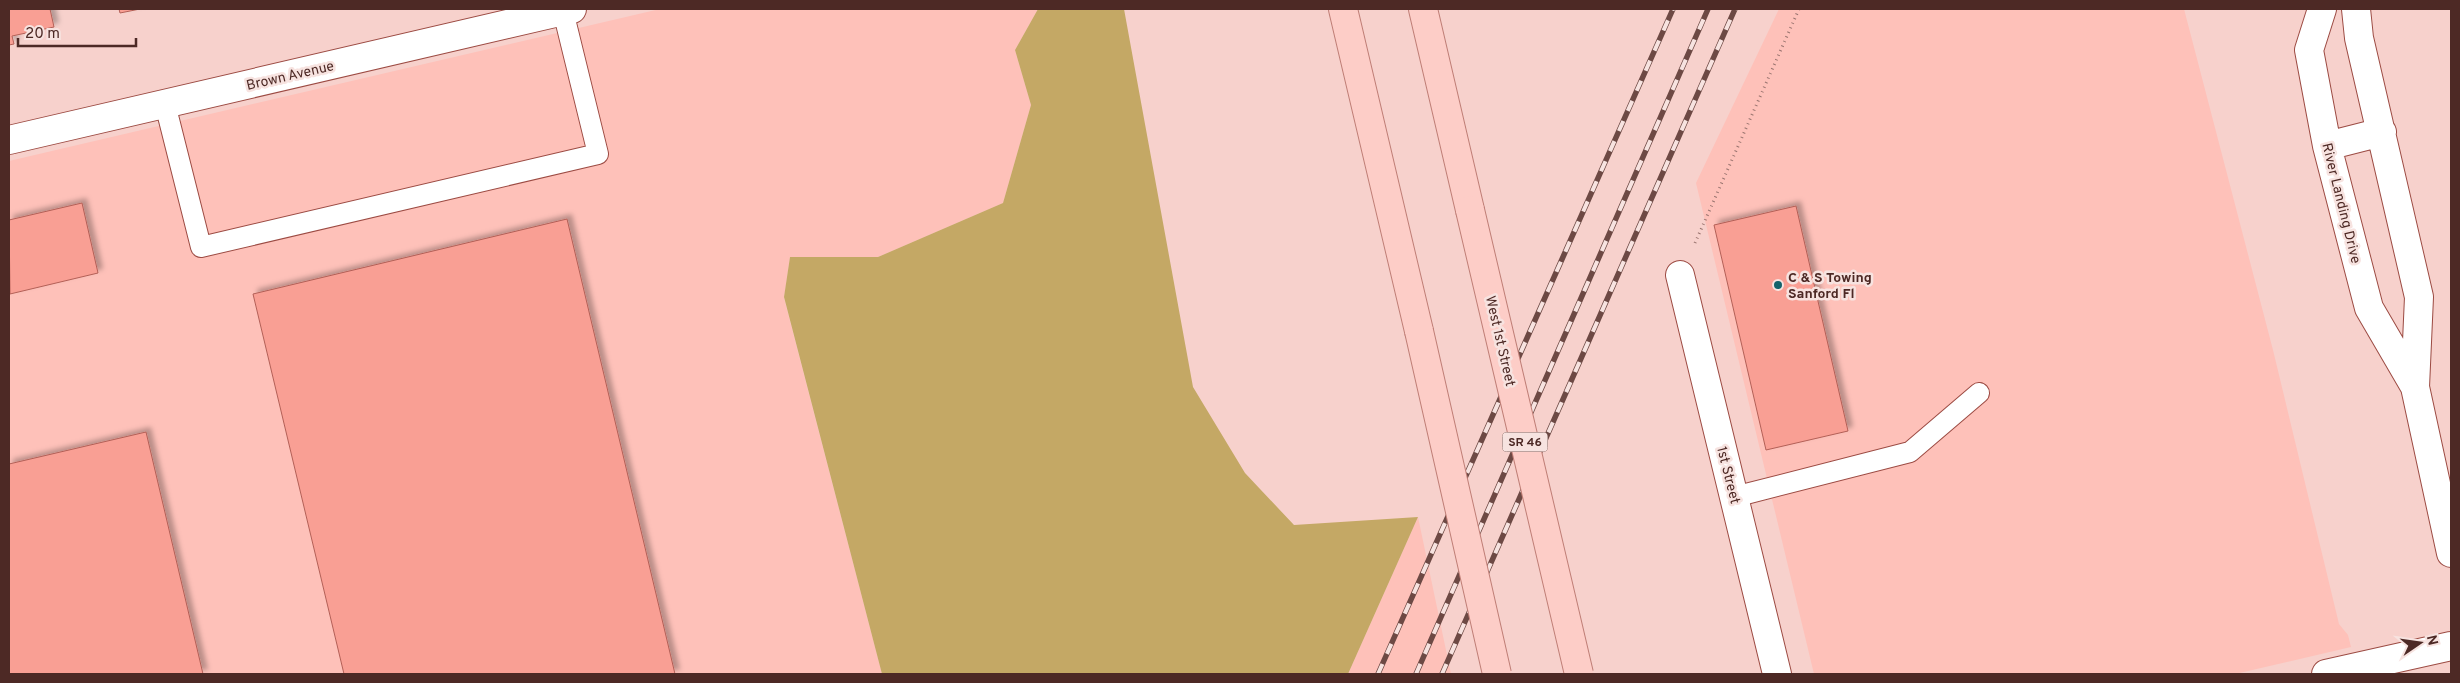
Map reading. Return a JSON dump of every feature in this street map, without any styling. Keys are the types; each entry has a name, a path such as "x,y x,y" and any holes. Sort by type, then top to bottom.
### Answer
{"main road":[{"path":"1343,9 1497,674"},
{"name":"West 1st Street","path":"1422,9 1579,674"}],"street":[{"name":"River Landing Drive","path":"2322,9 2309,50 2326,146 2369,308 2415,387"},
{"name":"River Landing Drive","path":"2356,9 2359,38 2382,132 2418,297 2415,387 2451,553"},
{"name":"Brown Avenue","path":"9,140 568,10"},
{"path":"2326,146 2382,132"},
{"name":"1st Street","path":"1680,275 1777,674"},
{"path":"2326,674 2451,646"}],"lane":[{"path":"165,104 201,247 472,184 598,154 568,10"},
{"path":"1734,497 1910,452 1979,393"}],"path":[{"path":"1680,275 1799,9"}],"shaded area":[{"path":"660,9 1038,9 1015,50 1031,105 1003,203 878,257 790,257 784,298 882,674 9,674 9,161"},
{"path":"1038,9 1124,9 1193,387 1245,473 1294,525 1418,517 1348,674 882,674 784,297 790,257 878,257 1003,203 1031,105 1015,50"},
{"path":"1779,9 2184,9 2273,350 2339,624 2348,635 2351,647 2235,674 1814,674 1696,183"},
{"path":"1418,517 1451,674 1348,674"}],"building":[{"path":"9,9 50,9 54,27 12,36 14,44 9,45"},
{"path":"119,9 140,9 120,13"},
{"path":"82,203 98,273 10,294 9,220"},
{"path":"1796,206 1848,431 1766,450 1714,225"},
{"path":"567,219 675,674 344,674 253,294"},
{"path":"146,432 203,674 9,674 9,464"}],"railway":[{"path":"1378,674 1673,9"},
{"path":"1416,674 1708,9"},
{"path":"1442,674 1735,9"}],"place":[{"name":"C & S Towing Sanford Fl","path":"1778,285"}]}
